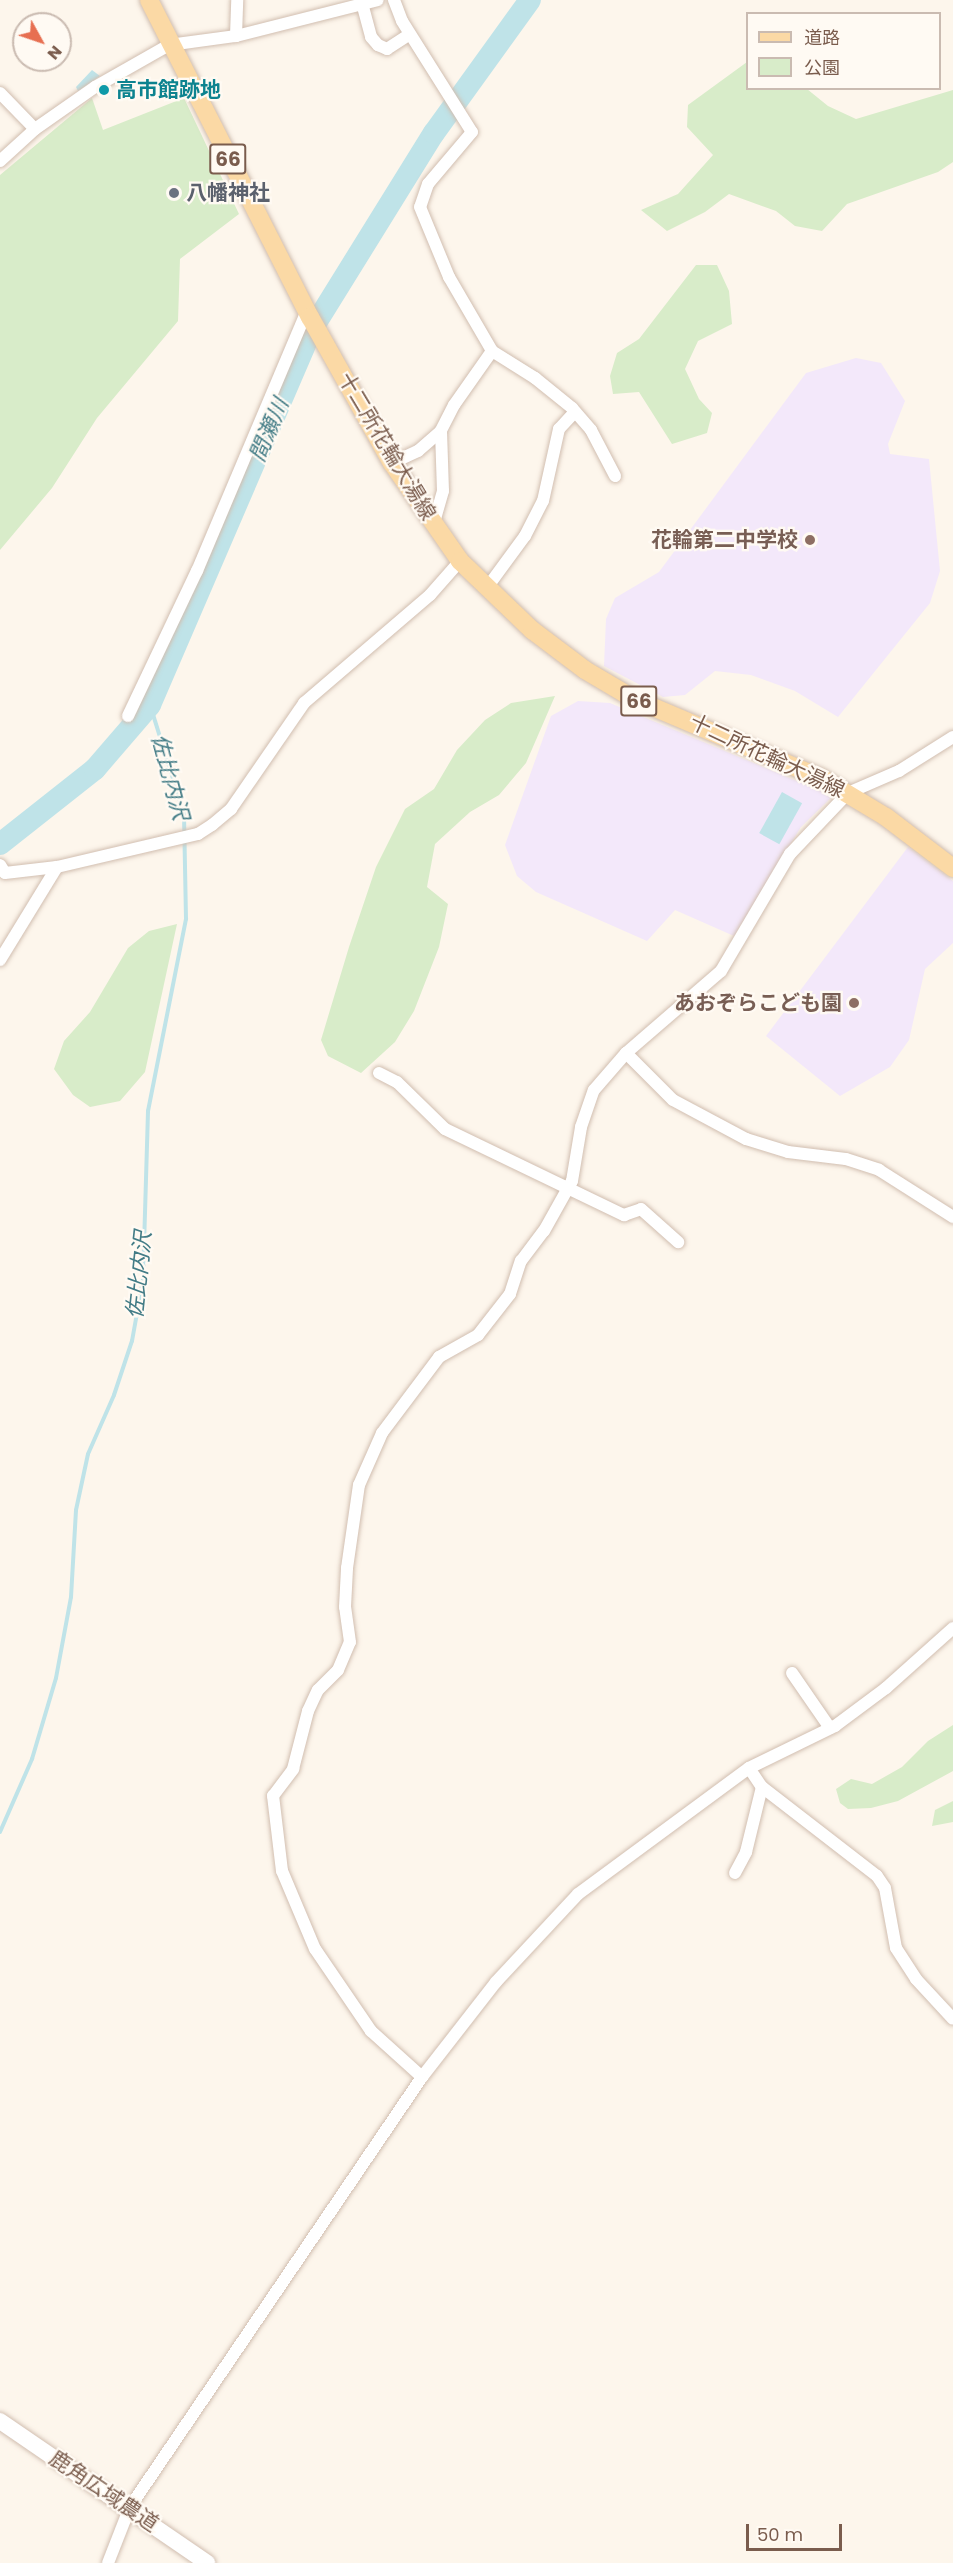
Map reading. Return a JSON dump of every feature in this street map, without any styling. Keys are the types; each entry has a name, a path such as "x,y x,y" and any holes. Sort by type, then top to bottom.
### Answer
{"main road":[{"name":"十二所花輪大湯線","path":"149,0 169,45 309,314 392,463 460,561 486,589 585,670 634,699 693,721 848,793 953,868"}],"street":[{"path":"236,36 237,0"},
{"path":"0,161 35,129 96,87 169,45 236,36 378,0"},
{"path":"394,0 410,34 472,132 428,184 420,207 449,277 492,351 535,378 575,412 591,430 615,476"},
{"path":"362,3 371,37 378,45 387,49 410,34"},
{"path":"0,93 35,129"},
{"path":"128,716 197,571 309,314"},
{"path":"392,463 418,451 441,431 454,405 492,351"},
{"path":"486,589 525,536 543,501 559,429 575,412"},
{"path":"433,525 443,491 441,431"},
{"path":"3,869 57,867 198,834 231,809 304,703 430,596 460,561"},
{"path":"422,2077 370,2031 315,1949 282,1871 273,1796 293,1769 308,1712 318,1690 338,1670 350,1642 345,1607 350,1530 359,1485 382,1433 439,1357 478,1335 510,1294 520,1261 544,1231 568,1189 581,1126 594,1090 626,1053 721,970 790,854 848,793 898,771 953,737"},
{"path":"0,960 57,867"},
{"path":"626,1053 673,1100 746,1139 788,1152 846,1159 879,1170 953,1217"},
{"path":"379,1073 397,1082 445,1129 624,1215 641,1209 678,1242"},
{"path":"108,2563 130,2507 422,2077 496,1982 578,1894 750,1768 830,1728 886,1688 953,1628"},
{"path":"792,1673 830,1728"},
{"path":"750,1768 762,1786 877,1876 885,1888 896,1948 916,1979 953,2019"},
{"path":"735,1873 746,1852 762,1786"},
{"name":"鹿角広域農道","path":"0,2421 130,2507 207,2563"}],"shaded area":[{"name":"花輪第二中学校","path":"856,358 881,363 905,401 888,444 890,454 929,459 940,571 930,603 838,717 795,691 751,675 715,671 685,695 663,697 604,666 606,619 615,598 659,572 806,373"},
{"path":"578,701 610,703 833,796 801,827 734,936 675,910 647,941 536,892 517,876 505,845 551,716"},
{"name":"あおぞらこども園","path":"908,847 953,881 953,943 925,969 909,1040 890,1067 840,1096 766,1036"}],"green space":[{"path":"746,63 746,90 808,90 828,106 856,119 953,90 953,162 938,172 847,204 822,231 795,226 776,211 729,194 705,212 667,231 641,210 678,194 713,155 687,127 688,105"},
{"path":"92,98 103,130 184,98 239,214 180,259 178,321 97,418 52,488 0,550 0,175"},
{"path":"696,265 717,265 729,291 732,324 698,341 685,369 699,399 712,413 707,433 672,444 639,392 613,394 610,376 617,353 639,339"},
{"path":"555,696 526,763 499,795 470,812 435,844 427,887 448,904 439,947 414,1011 395,1042 361,1073 328,1056 321,1040 349,947 376,867 405,809 434,789 457,750 485,720 511,703"},
{"path":"177,924 145,1072 120,1101 90,1107 73,1095 54,1069 64,1041 90,1012 128,948 149,931"},
{"path":"953,1725 953,1771 898,1801 871,1808 848,1809 840,1803 836,1789 851,1779 872,1784 902,1767 928,1741"},
{"path":"953,1801 953,1822 932,1826 935,1810"}],"water":[{"path":"92,70 100,76 78,91 76,87"},
{"path":"782,792 802,803 779,844 759,833"}],"waterway":[{"name":"間瀬川","path":"0,844 95,769 150,705 311,331 434,133 530,0"},
{"name":"佐比内沢","path":"0,1832 32,1759 56,1678 71,1597 76,1510 88,1454 114,1395 132,1341 143,1280 148,1111 186,919 184,814 150,705"}],"place":[{"name":"高市館跡地","path":"104,90"},
{"name":"八幡神社","path":"174,193"},
{"name":"花輪第二中学校","path":"810,540"},
{"name":"あおぞらこども園","path":"854,1003"}]}
